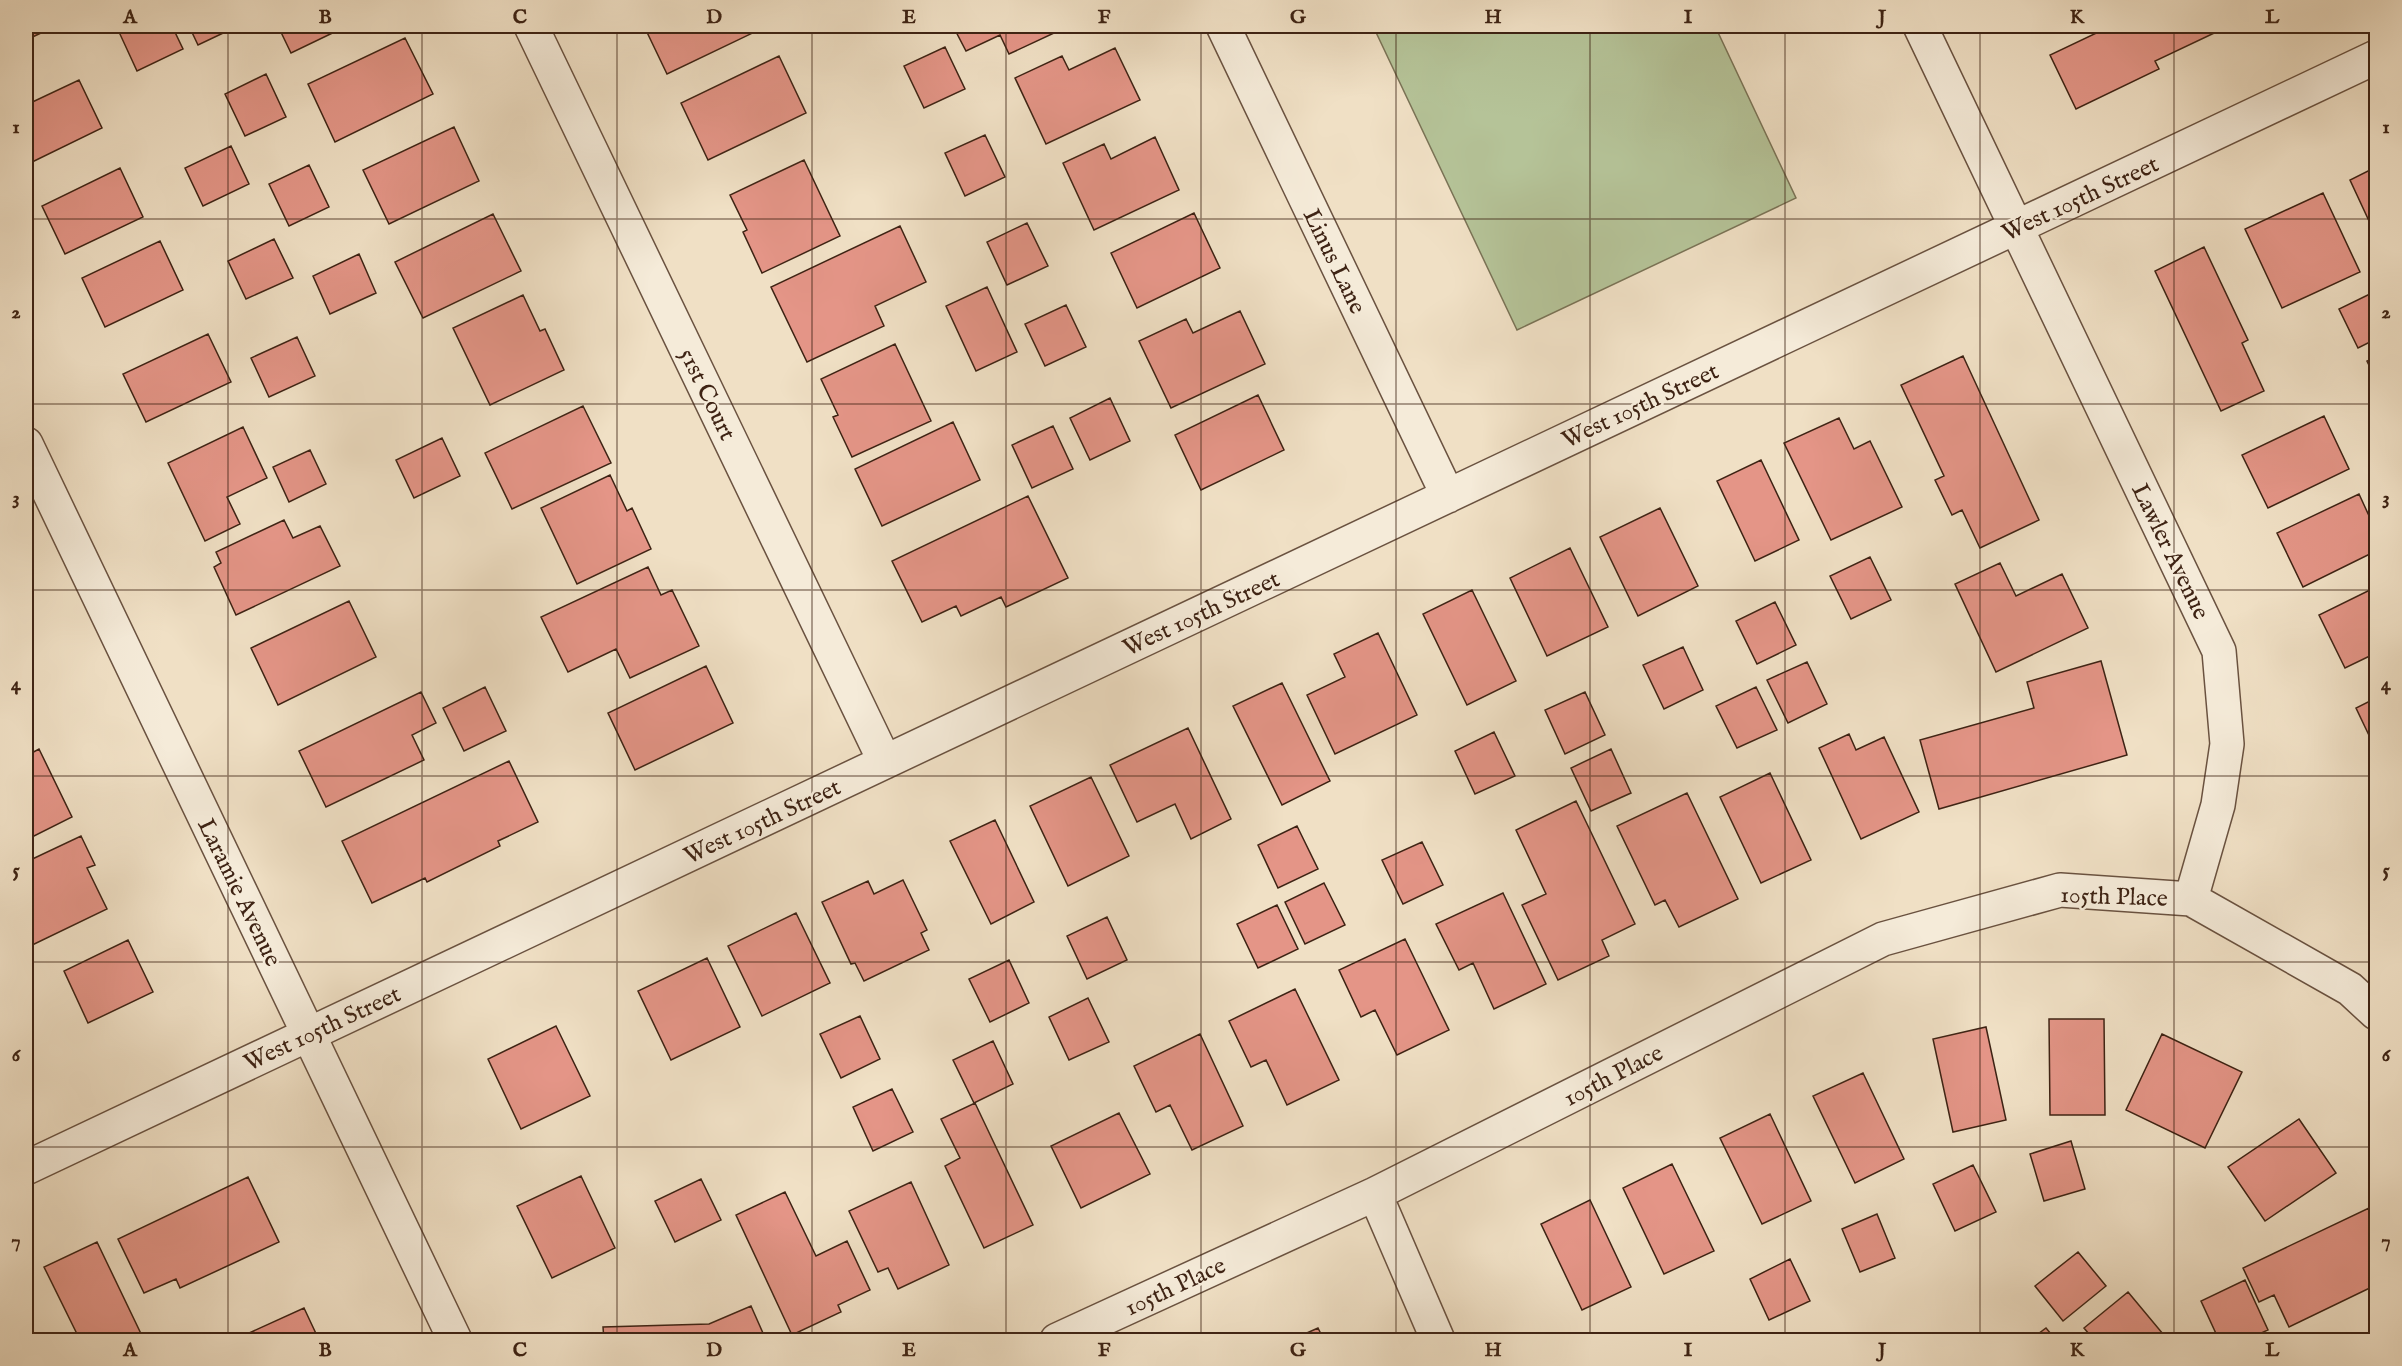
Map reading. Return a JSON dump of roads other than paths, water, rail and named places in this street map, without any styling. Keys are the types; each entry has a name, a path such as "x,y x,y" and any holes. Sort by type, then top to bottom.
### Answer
{"street":[{"name":"51st Court","path":"531,26 885,762"},
{"name":"Linus Lane","path":"1223,26 1448,496"},
{"name":"Lawler Avenue","path":"1920,26 2219,651 2227,744 2218,805 2191,899"},
{"name":"West 105th Street","path":"26,1168 2376,57"},
{"name":"Laramie Avenue","path":"26,444 455,1341"},
{"name":"105th Place","path":"1057,1341 1375,1194 1883,939 2060,890 2191,899"},
{"path":"2191,899 2350,989 2376,1013"},
{"path":"1375,1194 1438,1341"}]}
